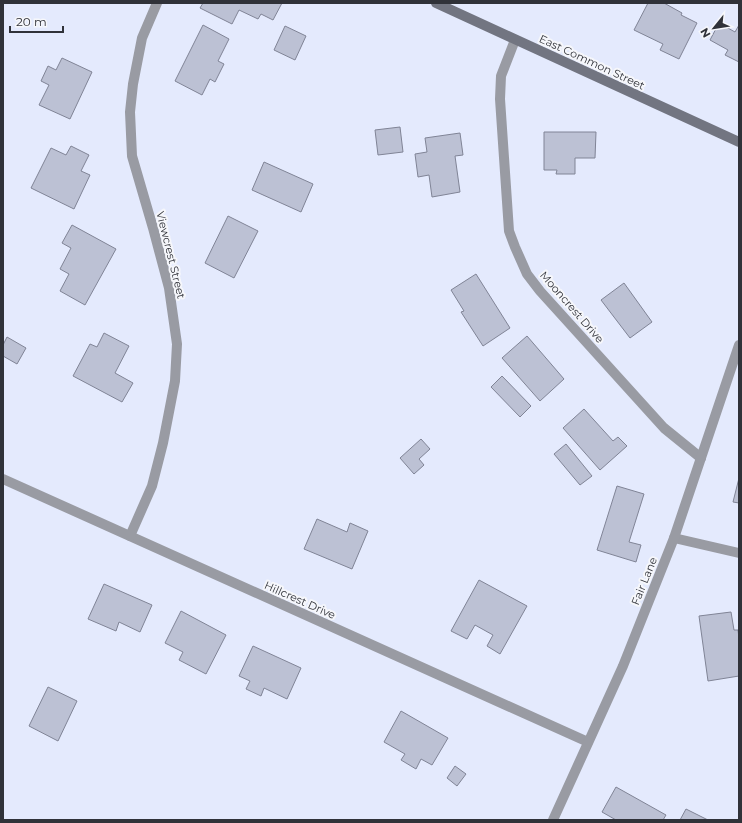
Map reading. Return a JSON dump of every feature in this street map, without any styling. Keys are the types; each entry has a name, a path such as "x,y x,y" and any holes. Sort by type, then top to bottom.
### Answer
{"main road":[{"name":"East Common Street","path":"436,3 739,142"}],"street":[{"name":"Viewcrest Street","path":"130,536 152,486 163,443 175,381 177,344 169,288 132,156 130,112 133,84 142,38 157,3"},
{"name":"Mooncrest Drive","path":"515,40 501,76 500,98 509,231 515,248 527,274 540,291 664,428 701,458"},
{"name":"Fair Lane","path":"553,820 623,666 674,538 739,345"},
{"name":"Hillcrest Drive","path":"3,479 588,742"},
{"path":"674,538 739,553"}],"building":[{"path":"203,3 282,3 273,20 261,14 258,19 239,10 232,24 200,8"},
{"path":"648,3 664,3 682,13 681,15 697,23 679,59 660,50 663,44 634,30"},
{"path":"719,23 735,32 739,25 739,62 725,55 728,50 710,40"},
{"path":"203,25 229,39 218,61 224,64 215,82 210,79 202,95 175,81"},
{"path":"285,26 306,36 295,60 274,50"},
{"path":"62,58 92,72 70,119 39,105 49,85 41,81 48,66 56,70"},
{"path":"400,127 403,152 378,155 375,130"},
{"path":"544,132 596,132 595,158 575,158 575,174 556,174 557,170 544,170"},
{"path":"460,133 463,155 455,156 460,192 432,197 429,175 418,177 415,154 427,152 425,138"},
{"path":"71,146 89,155 81,171 90,175 74,209 31,188 51,148 66,155"},
{"path":"264,162 313,184 301,212 252,190"},
{"path":"228,216 258,231 234,278 205,263"},
{"path":"72,225 116,249 85,305 60,291 69,274 60,269 71,248 62,243"},
{"path":"476,274 510,328 483,346 461,312 464,311 451,290"},
{"path":"624,283 652,322 630,338 601,300"},
{"path":"104,333 129,346 115,373 133,383 122,402 73,376 90,344 97,347"},
{"path":"527,336 564,379 540,401 502,358"},
{"path":"7,337 26,348 17,364 3,356 3,345"},
{"path":"502,376 531,406 520,417 491,387"},
{"path":"584,409 613,441 618,437 627,446 600,470 563,428"},
{"path":"421,439 430,449 419,459 424,465 414,474 400,458"},
{"path":"566,444 592,476 580,485 554,454"},
{"path":"739,478 739,503 733,502"},
{"path":"617,486 644,494 629,542 641,545 636,562 597,550"},
{"path":"317,519 347,532 350,523 368,531 352,569 304,549"},
{"path":"479,580 527,606 500,654 487,646 493,635 475,625 467,639 451,631"},
{"path":"104,584 152,605 140,632 119,622 116,631 88,619"},
{"path":"181,611 226,635 206,674 179,660 183,652 165,643"},
{"path":"731,612 734,630 738,630 739,638 739,676 708,681 699,616"},
{"path":"253,646 301,668 287,699 264,688 261,696 246,689 250,681 239,676"},
{"path":"48,687 77,701 58,741 29,726"},
{"path":"401,711 448,738 432,765 421,759 416,769 401,760 405,754 384,742"},
{"path":"455,766 466,774 457,786 447,778"},
{"path":"616,787 666,815 663,820 616,820 602,812"},
{"path":"686,809 708,820 680,820"}]}
